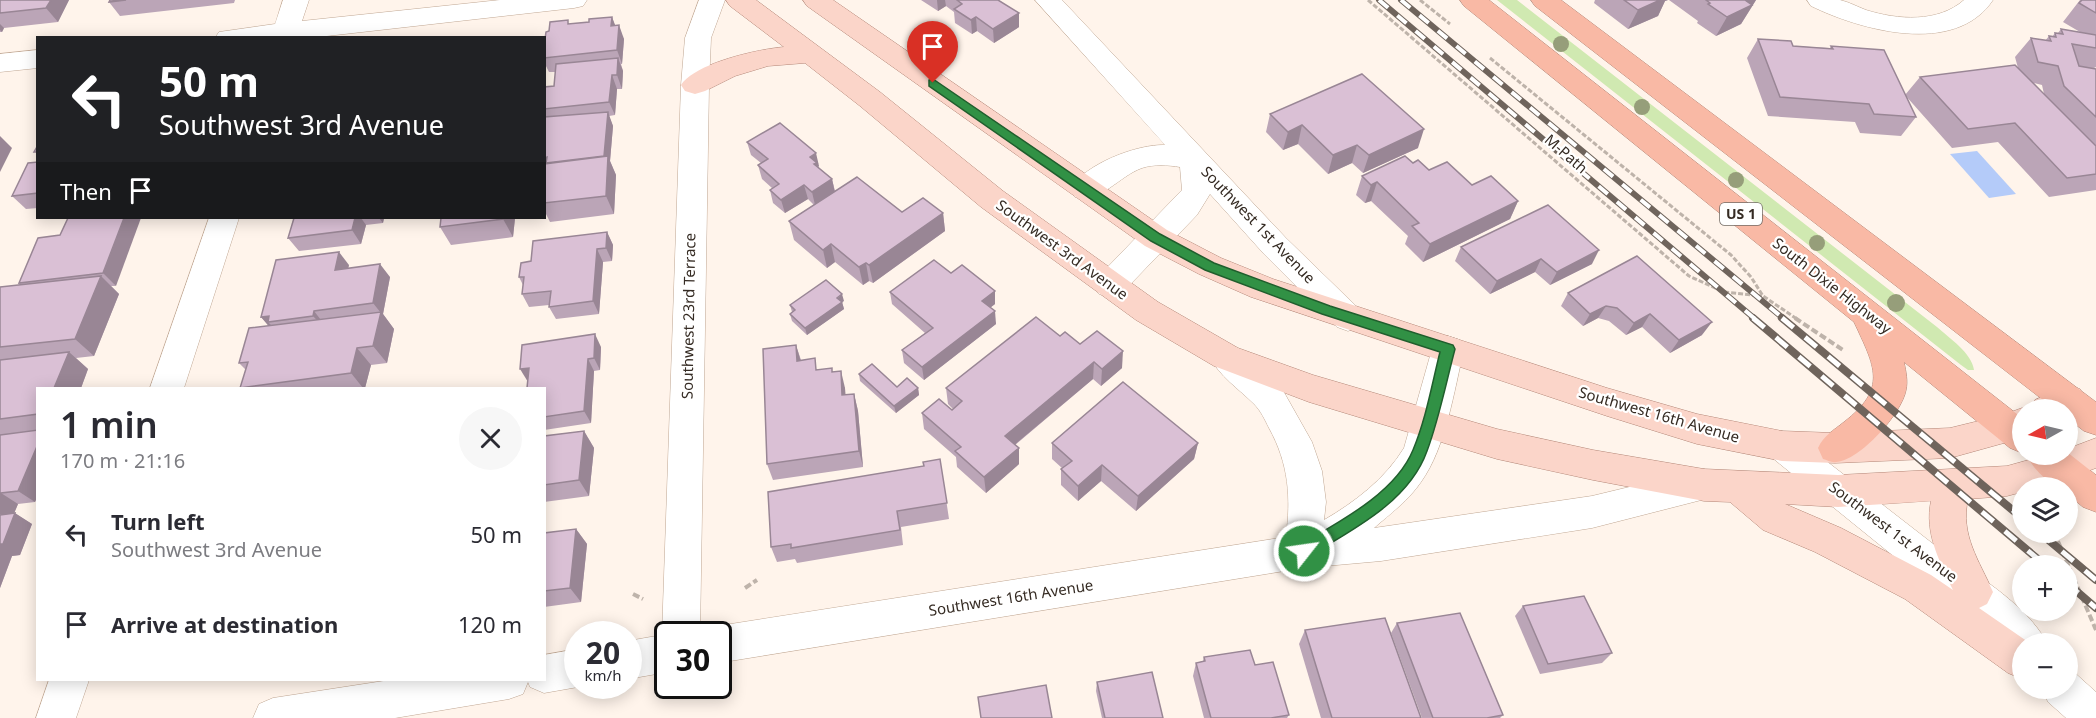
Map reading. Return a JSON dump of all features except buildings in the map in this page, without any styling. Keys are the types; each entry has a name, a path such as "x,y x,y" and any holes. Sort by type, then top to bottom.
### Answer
{"highway":[{"name":"South Dixie Highway","path":"1473,0 1866,313 2012,424"},
{"path":"1544,0 2052,399"},
{"path":"1835,448 1868,425 1885,405 1891,391 1884,350 1866,313"},
{"path":"2078,413 2096,421"},
{"path":"2057,465 2096,496"}],"main road":[{"name":"Southwest 3rd Avenue","path":"739,0 870,99 992,199 1147,311 1226,357 1309,387 1427,424"},
{"path":"816,0 1085,189 1156,237 1210,267 1348,318 1448,349"},
{"path":"695,85 725,70 766,57 811,54"},
{"name":"Southwest 16th Avenue","path":"1448,349 1697,429 1782,446 1835,448 1950,443 2012,430"},
{"name":"Southwest 16th Avenue","path":"1427,424 1497,444 1593,465 1722,487 1838,491 2007,481 2043,465"},
{"name":"Southwest 16th Avenue","path":"2078,456 2096,453"},
{"path":"1957,483 1948,497 1948,534 1974,591"},
{"path":"1722,487 1776,519 1838,544 1918,587 2012,653"}],"street":[{"path":"285,34 296,0"},
{"path":"256,36 574,0"},
{"name":"Southwest 23rd Terrace","path":"681,621 695,85 698,38 712,0"},
{"name":"Southwest 1st Avenue","path":"1048,0 1275,246 1348,318"},
{"path":"1820,0 1852,15 1876,21 1923,24 1939,23 1963,15 1980,0"},
{"path":"0,63 36,59"},
{"name":"Southwest 1st Avenue","path":"1085,189 1118,166 1137,157 1164,154 1194,158"},
{"name":"Southwest 1st Avenue","path":"1110,285 1186,207 1197,191 1194,158"},
{"path":"167,387 224,219"},
{"name":"Southwest 16th Avenue","path":"1304,551 1360,518 1395,487 1409,471 1420,452 1448,349"},
{"path":"1226,357 1269,397 1295,442 1304,471 1308,502 1304,551"},
{"name":"Southwest 1st Avenue","path":"1782,446 1946,576 1974,591 2017,633"},
{"name":"Southwest 16th Avenue","path":"732,643 1304,551 1381,544 1592,512 1722,487"},
{"path":"546,674 564,670"},
{"path":"56,718 69,681"},
{"path":"273,718 383,709 505,681"},
{"path":"2074,699 2095,718"}],"path":[{"name":"M-Path","path":"1368,0 1689,276 1711,289 1732,295 1763,296"},
{"path":"1420,0 1455,28"},
{"name":"M-Path","path":"1489,57 1731,255 1751,277 1763,296 1850,355"},
{"path":"2059,543 2071,576 2096,630"},
{"path":"744,588 757,580"},
{"path":"633,594 645,600"}],"green space":[{"path":"1497,0 1517,0 1937,327 1965,352 1974,370 1968,370 1961,365"}],"water":[{"path":"1977,151 2016,194 1989,198 1950,154"}],"railway":[{"path":"1379,0 1755,319"},
{"path":"1401,0 1784,319"},
{"path":"1753,318 2033,555"},
{"path":"1782,318 2012,510"},
{"path":"2052,543 2096,580"},
{"path":"2078,592 2096,608"}],"route":[{"path":"933,83 1156,237 1210,267 1348,318 1448,349 1420,452 1409,471 1379,503 1360,518 1304,551"}]}
